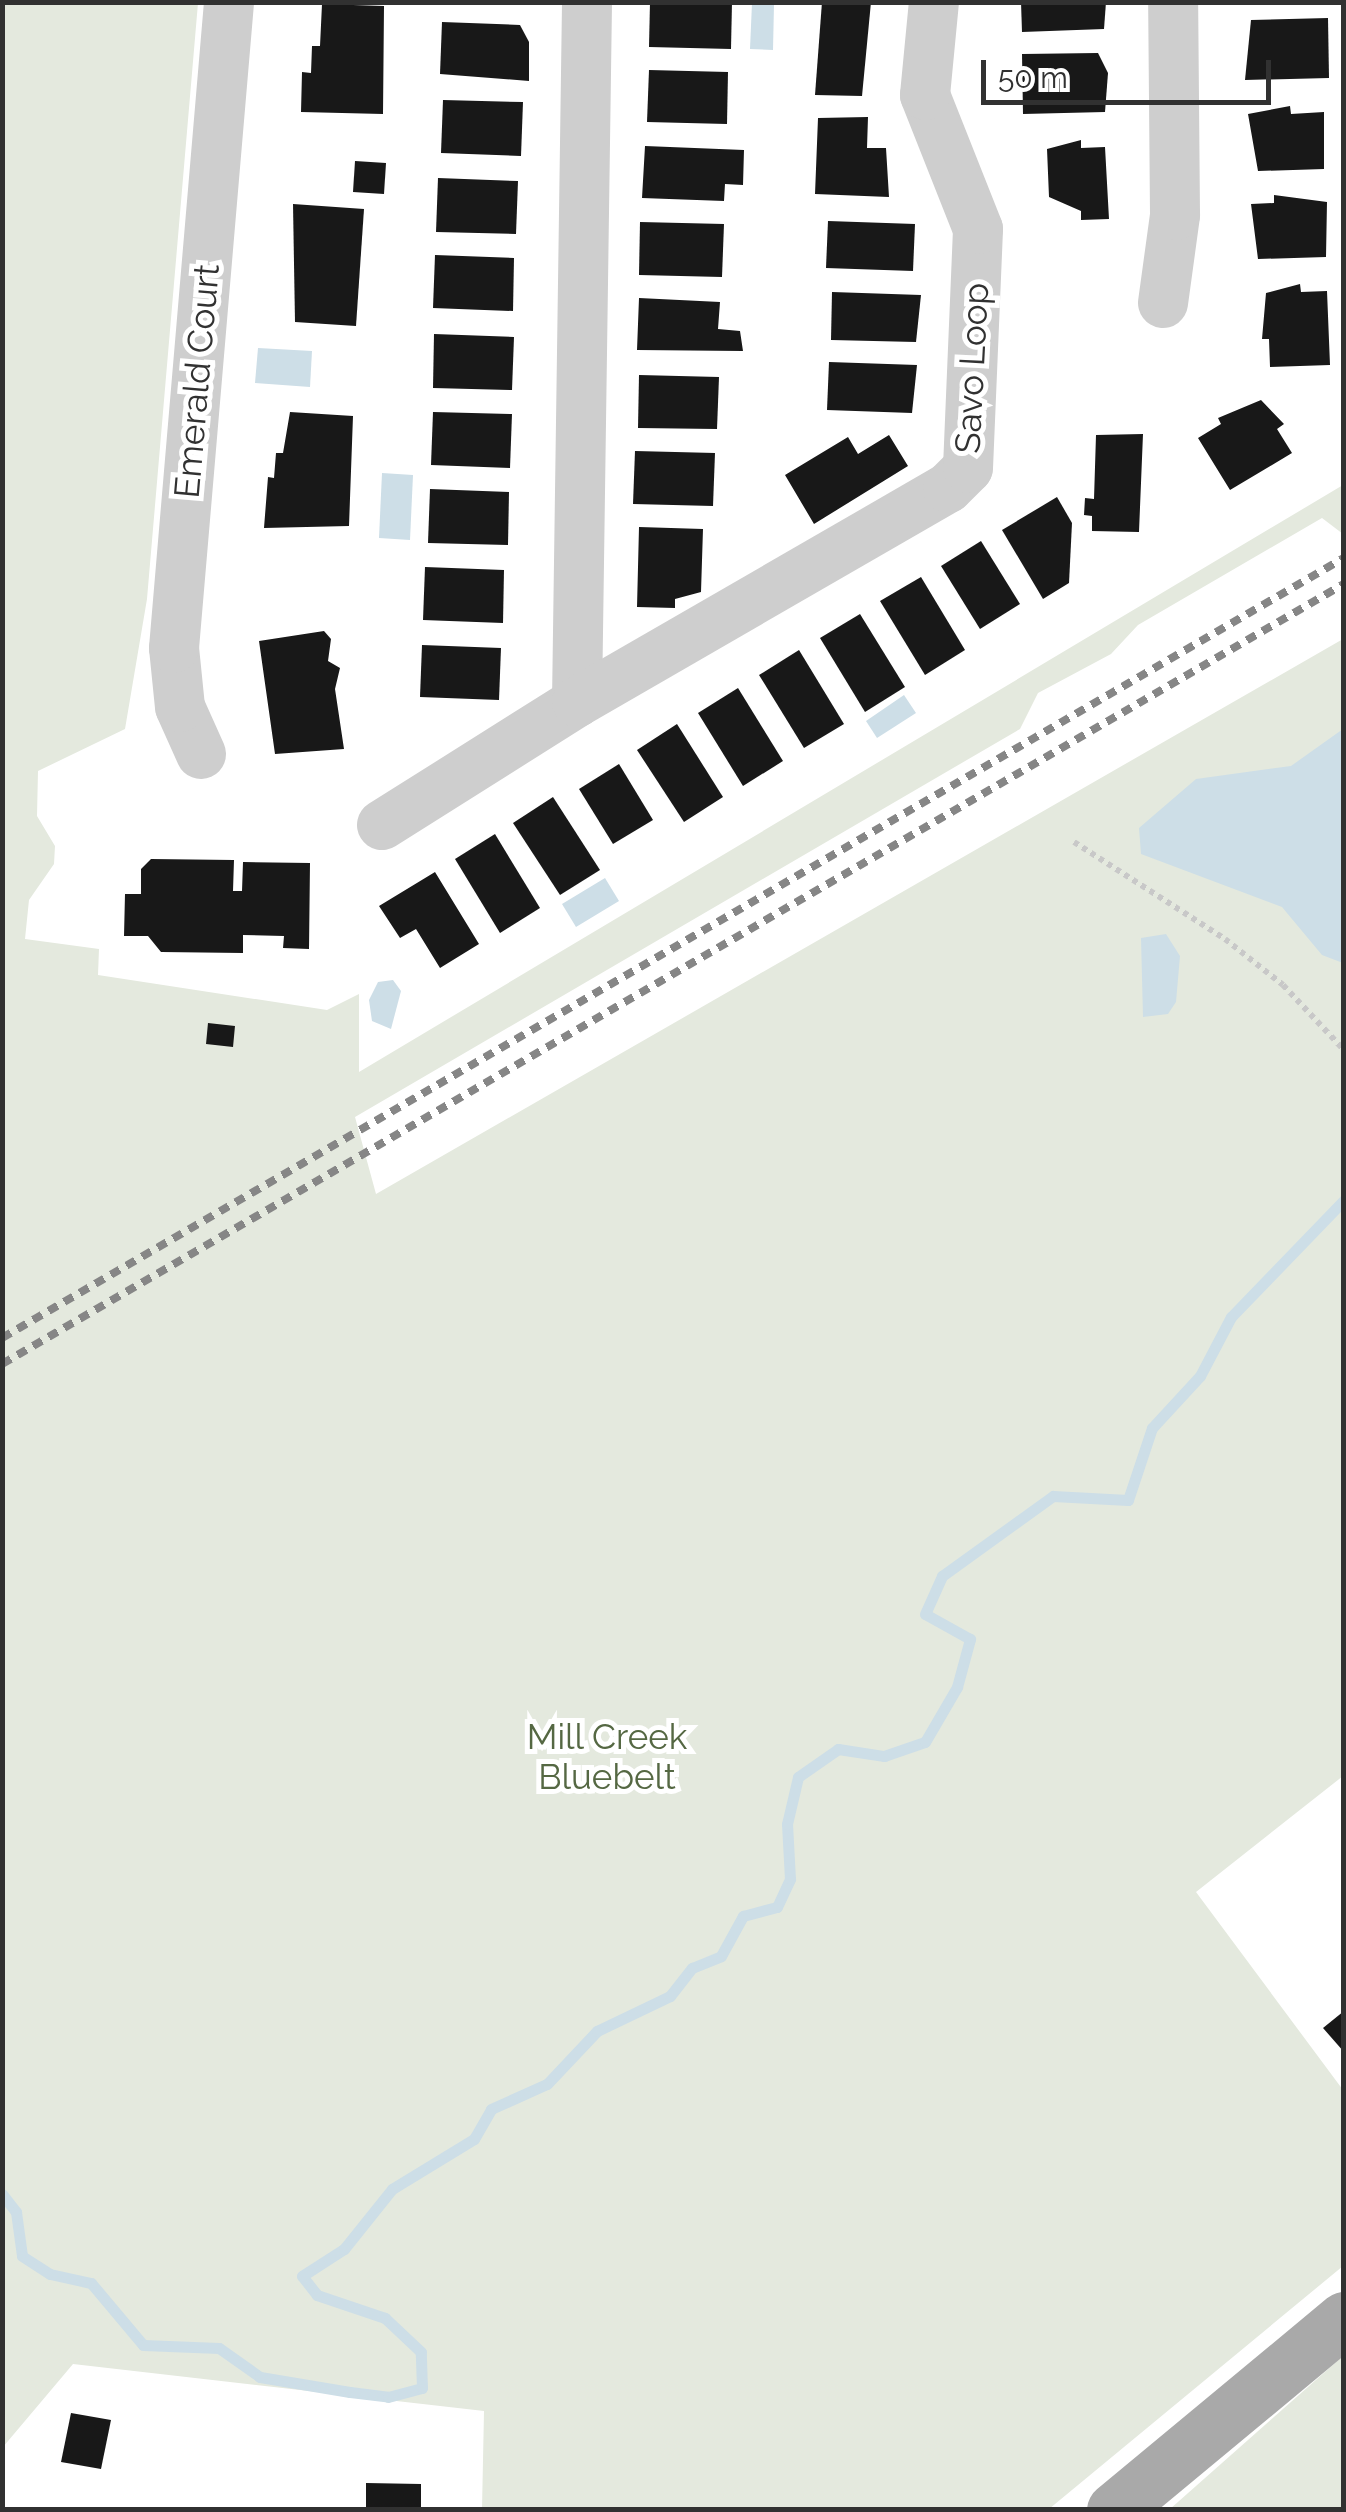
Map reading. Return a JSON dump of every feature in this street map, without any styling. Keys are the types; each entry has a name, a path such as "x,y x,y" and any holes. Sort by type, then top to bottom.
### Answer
{"main road":[{"path":"1114,2510 1344,2320"}],"street":[{"name":"Emerald Court","path":"201,754 180,707 174,648 229,2"},
{"path":"577,702 587,2"},
{"name":"Savo Loop","path":"382,825 577,702 948,488 968,468 978,229 925,95 934,2"},
{"path":"1163,304 1175,216 1173,2"}],"path":[{"path":"1074,842 1225,938 1283,985 1344,1050"}],"green space":[{"name":"Mill Creek Bluebelt","path":"2,3 198,3 147,599 125,729 38,771 37,816 55,846 54,864 29,900 25,939 99,949 98,975 327,1010 359,994 359,1072 1343,485 1343,534 1322,518 1138,625 1111,654 1038,693 1020,729 355,1117 376,1194 1343,639 1343,1776 1196,1892 1343,2090 1343,2266 1049,2509 482,2509 484,2411 73,2364 3,2447"},
{"path":"1343,2356 1343,2509 1170,2509"}],"shaded area":[{"path":"752,3 774,4 773,50 750,49"},
{"path":"258,348 312,351 310,387 255,383"},
{"path":"382,473 413,475 410,540 379,538"},
{"path":"904,695 916,713 877,738 866,721"},
{"path":"1343,729 1343,963 1322,955 1282,907 1141,854 1139,828 1196,779 1291,766"},
{"path":"605,878 619,901 576,927 562,904"},
{"path":"1166,934 1180,956 1176,1002 1168,1014 1143,1017 1141,938"},
{"path":"393,980 401,991 391,1029 372,1021 369,1000 378,982"}],"building":[{"path":"650,2 732,2 731,49 649,47"},
{"path":"822,2 871,2 862,96 815,95"},
{"path":"1021,2 1106,2 1104,29 1022,32"},
{"path":"322,4 384,6 383,114 301,112 302,72 311,73 312,46 320,46"},
{"path":"1328,18 1329,78 1245,80 1251,20"},
{"path":"442,22 520,25 529,42 529,81 440,74"},
{"path":"1098,53 1108,73 1105,112 1023,114 1022,54"},
{"path":"649,70 728,72 727,124 647,122"},
{"path":"443,100 523,102 521,156 441,153"},
{"path":"1290,106 1291,114 1324,112 1324,169 1258,171 1248,114"},
{"path":"868,117 867,148 886,148 889,197 815,194 818,118"},
{"path":"1081,140 1081,148 1105,147 1109,219 1081,220 1081,211 1049,197 1047,149"},
{"path":"645,146 744,150 743,185 725,184 724,201 642,198"},
{"path":"355,161 386,163 384,194 353,192"},
{"path":"438,178 518,181 516,234 436,232"},
{"path":"1274,195 1327,202 1326,257 1258,259 1251,204 1274,203"},
{"path":"293,204 364,209 356,326 295,322"},
{"path":"828,221 915,224 913,271 826,268"},
{"path":"640,222 724,224 722,277 639,275"},
{"path":"435,255 514,258 513,311 433,308"},
{"path":"1300,284 1301,292 1327,291 1330,365 1270,367 1269,339 1262,339 1266,293"},
{"path":"832,292 921,295 916,342 831,340"},
{"path":"639,298 720,302 718,329 740,331 743,351 637,350"},
{"path":"434,334 514,337 512,390 433,388"},
{"path":"829,362 917,365 912,413 827,410"},
{"path":"639,375 719,377 717,429 638,428"},
{"path":"1261,400 1284,424 1277,429 1292,453 1230,490 1198,438 1221,424 1218,418"},
{"path":"290,412 353,416 349,526 264,528 268,477 274,478 276,453 283,453"},
{"path":"433,412 512,414 510,468 431,465"},
{"path":"1143,434 1139,532 1092,531 1092,516 1084,515 1085,498 1094,499 1096,435"},
{"path":"889,435 908,466 814,524 785,475 848,437 858,454"},
{"path":"635,451 715,453 713,506 633,504"},
{"path":"430,489 509,492 508,545 428,543"},
{"path":"1057,497 1072,523 1069,583 1043,599 1002,530"},
{"path":"639,527 703,529 701,592 675,599 675,608 637,607"},
{"path":"981,541 1020,604 980,629 941,566"},
{"path":"425,567 504,570 503,623 423,620"},
{"path":"921,577 965,650 925,675 880,601"},
{"path":"860,614 905,687 865,712 820,638"},
{"path":"324,631 331,639 328,661 340,668 335,689 344,749 275,754 259,641"},
{"path":"422,645 501,648 499,700 420,697"},
{"path":"799,650 844,724 804,748 759,675"},
{"path":"738,688 783,761 743,786 698,713"},
{"path":"677,724 723,797 684,822 637,750"},
{"path":"619,764 653,820 613,844 579,789"},
{"path":"553,797 600,870 560,895 513,823"},
{"path":"495,834 540,908 500,933 455,859"},
{"path":"151,859 234,860 233,891 242,891 243,862 310,863 309,949 283,948 284,936 243,935 243,953 161,952 148,936 124,936 125,894 141,894 141,869"},
{"path":"435,872 479,944 440,968 416,929 400,938 379,906"},
{"path":"208,1023 235,1026 233,1047 206,1044"},
{"path":"1344,2011 1344,2052 1323,2028"},
{"path":"71,2413 111,2420 101,2469 61,2462"},
{"path":"366,2483 421,2484 421,2510 366,2510"}],"waterway":[{"path":"2,2194 16,2212 22,2256 50,2274 91,2283 143,2345 219,2348 260,2377 350,2392 388,2397 422,2388 421,2352 385,2318 317,2295 302,2276 344,2249 392,2189 474,2139 491,2109 547,2084 597,2031 670,1996 692,1968 721,1956 743,1916 777,1907 790,1879 787,1824 798,1777 838,1749 884,1756 925,1742 957,1687 970,1639 925,1614 942,1576 1053,1496 1128,1500 1152,1428 1200,1376 1231,1317 1344,1200"}],"railway":[{"path":"2,1338 1344,558"},
{"path":"2,1364 1344,584"}]}
